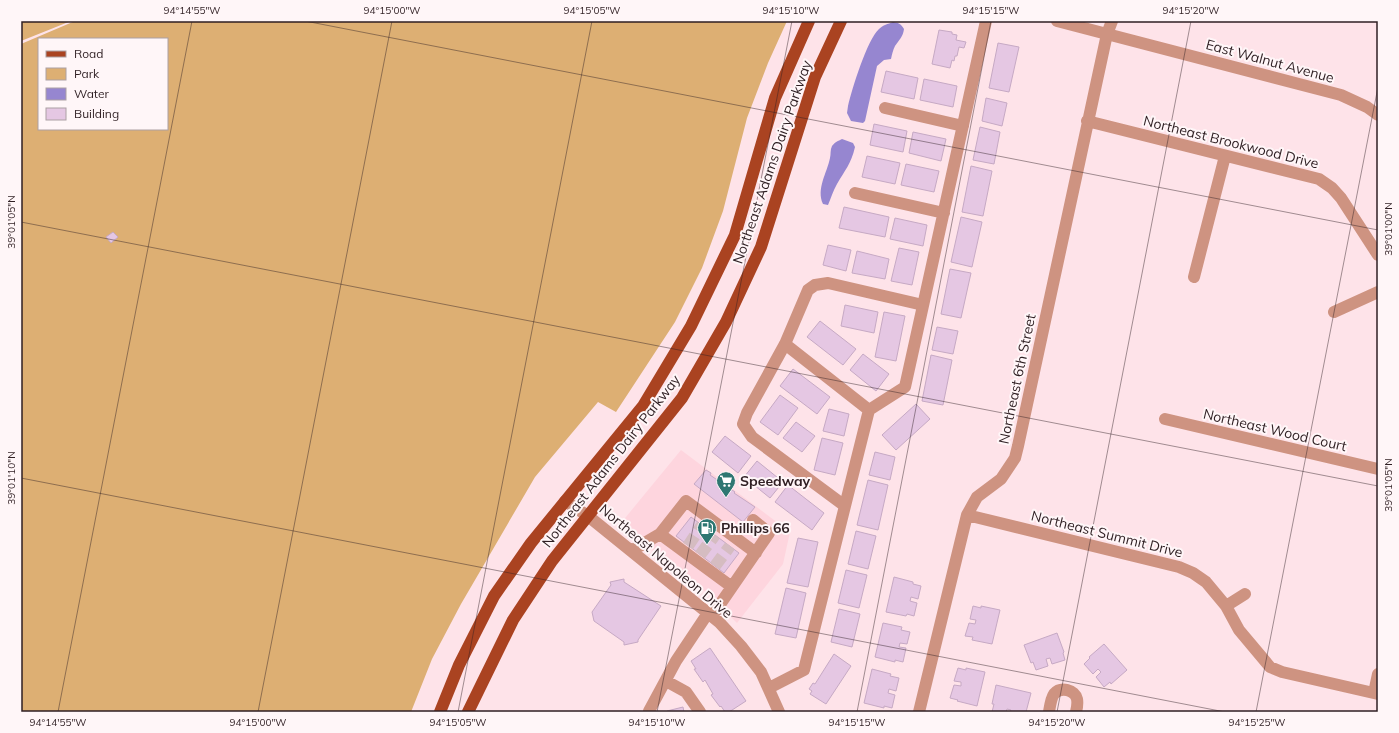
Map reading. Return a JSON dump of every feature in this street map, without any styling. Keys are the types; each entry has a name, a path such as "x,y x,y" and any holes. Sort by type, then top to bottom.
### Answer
{"main road":[{"name":"Northeast Adams Dairy Parkway","path":"440,712 459,665 494,596 531,543 644,406 691,326 735,235 775,98 809,21"},
{"name":"Northeast Adams Dairy Parkway","path":"468,712 513,620 552,561 682,398 726,322 761,247 815,77 841,21"}],"street":[{"path":"769,688 804,670 868,410 905,387 986,21"},
{"name":"East Walnut Avenue","path":"1057,21 1342,95 1378,115"},
{"name":"Northeast 6th Street","path":"920,712 967,515 977,497 1001,479 1012,463 1016,452 1106,34 1112,21"},
{"path":"885,108 963,126"},
{"name":"Northeast Brookwood Drive","path":"1087,121 1319,179 1332,188 1341,198 1378,256"},
{"path":"1194,277 1225,156"},
{"path":"855,193 944,213"},
{"path":"845,506 752,437 743,424 747,413 784,344 808,290 815,285 828,283 923,305"},
{"path":"1334,312 1378,292"},
{"path":"784,344 868,410"},
{"name":"Northeast Wood Court","path":"1165,419 1378,470"},
{"name":"Northeast Napoleon Drive","path":"565,501 588,516 719,622 741,646 761,672 779,712"},
{"path":"631,551 660,534 686,501 705,521 718,531 733,542 756,553"},
{"name":"Northeast Summit Drive","path":"967,515 1179,567 1193,573 1206,582 1226,606 1239,630 1270,667 1282,672 1376,693"},
{"path":"649,711 676,661 732,587 769,534 753,520"},
{"path":"660,534 685,549 713,569 732,587"},
{"path":"1226,606 1245,594"},
{"path":"1376,693 1378,674"},
{"path":"666,681 686,692 700,712"},
{"path":"1049,712 1055,692 1066,690 1073,692 1077,698 1078,705 1076,712"}],"shaded area":[{"path":"681,450 790,532 783,564 737,623 707,593 632,534 621,523"}],"green space":[{"path":"21,21 71,21 21,41"},
{"path":"75,21 787,21 768,63 747,118 723,211 702,268 675,322 616,412 598,402 535,477 461,604 432,659 411,712 21,712 21,44"}],"water":[{"path":"893,22 902,26 904,29 903,34 895,46 891,59 884,60 877,66 865,121 863,123 851,121 847,113 848,106 856,77 865,54 874,35 879,29"},
{"path":"842,139 853,143 855,147 852,158 828,205 823,204 821,198 821,187 829,164 831,148 835,143"}],"building":[{"path":"939,30 952,32 952,34 957,35 956,40 966,42 964,48 959,47 957,56 955,56 954,61 952,60 950,68 932,64"},
{"path":"998,43 1019,47 1009,92 989,88"},
{"path":"886,71 918,78 914,99 881,92"},
{"path":"924,79 957,86 953,107 920,100"},
{"path":"986,98 1007,103 1002,126 982,121"},
{"path":"874,124 907,131 903,152 870,145"},
{"path":"980,127 1000,132 994,164 973,160"},
{"path":"913,132 946,139 941,161 909,153"},
{"path":"867,156 900,163 895,184 862,177"},
{"path":"906,164 939,171 934,192 901,185"},
{"path":"971,166 992,171 983,216 962,212"},
{"path":"844,207 889,217 885,237 839,228"},
{"path":"961,217 982,222 972,267 951,262"},
{"path":"895,218 927,225 923,246 890,239"},
{"path":"113,232 118,237 111,243 106,237"},
{"path":"828,245 851,250 846,271 823,265"},
{"path":"899,248 919,252 912,285 891,281"},
{"path":"857,251 889,259 885,279 852,273"},
{"path":"950,269 971,273 961,318 941,314"},
{"path":"845,305 878,312 874,333 841,326"},
{"path":"884,312 905,316 896,361 875,357"},
{"path":"820,321 856,349 843,365 807,337"},
{"path":"937,327 958,331 953,354 932,350"},
{"path":"863,354 889,374 876,391 850,370"},
{"path":"931,355 952,360 943,405 922,401"},
{"path":"793,369 830,397 817,414 780,386"},
{"path":"780,395 798,408 778,435 760,422"},
{"path":"916,404 930,419 896,450 882,435"},
{"path":"829,409 849,414 844,436 823,431"},
{"path":"796,422 815,436 802,452 783,438"},
{"path":"725,436 751,456 738,473 712,452"},
{"path":"822,438 843,443 835,475 814,470"},
{"path":"875,452 895,457 890,480 869,475"},
{"path":"757,461 783,482 770,498 744,477"},
{"name":"Speedway","path":"706,470 711,473 710,475 755,507 743,522 694,484"},
{"path":"868,480 888,485 878,530 857,525"},
{"path":"788,485 824,513 812,530 775,502"},
{"name":"Phillips 66","path":"691,517 739,553 724,573 676,536"},
{"path":"856,531 876,536 868,569 848,564"},
{"path":"798,538 818,542 808,587 787,583"},
{"path":"846,570 867,575 859,608 838,603"},
{"path":"894,577 913,582 913,584 921,586 918,599 911,597 910,601 917,603 914,616 886,612"},
{"path":"624,579 624,582 661,606 638,642 624,645 624,642 594,621 592,612 611,585 610,582"},
{"path":"786,588 806,593 796,638 775,634"},
{"path":"973,606 1000,610 992,644 972,640 973,637 965,636 969,623 975,624 976,620 970,619"},
{"path":"839,609 860,614 852,647 831,642"},
{"path":"883,623 902,627 901,630 910,632 907,644 900,643 899,647 906,648 903,662 895,660 895,662 875,657"},
{"path":"1057,633 1064,652 1065,660 1052,664 1050,658 1046,659 1048,666 1036,670 1033,662 1031,663 1024,645"},
{"path":"1104,644 1127,670 1111,684 1110,682 1104,687 1096,677 1101,672 1098,669 1093,674 1084,664 1090,658 1089,657"},
{"path":"710,648 746,701 729,712 725,712 711,695 713,694 705,680 703,682 694,669 696,669 691,661"},
{"path":"834,654 851,666 826,704 810,694 812,691 809,689 813,683 815,684"},
{"path":"958,668 985,672 977,706 950,698 954,685 961,686 961,682 954,681"},
{"path":"872,669 891,674 890,676 899,678 896,691 889,689 888,693 895,695 892,708 884,706 884,708 864,703"},
{"path":"996,685 1031,693 1026,712 1010,712 1011,710 1007,709 1006,712 992,712"},
{"path":"683,707 684,712 667,712 667,711"}],"tunnel":[{"path":"688,546 702,525"},
{"path":"700,555 715,535"},
{"path":"715,566 730,546"}],"place":[{"name":"Speedway","path":"726,498"},
{"name":"Phillips 66","path":"707,545"}]}
